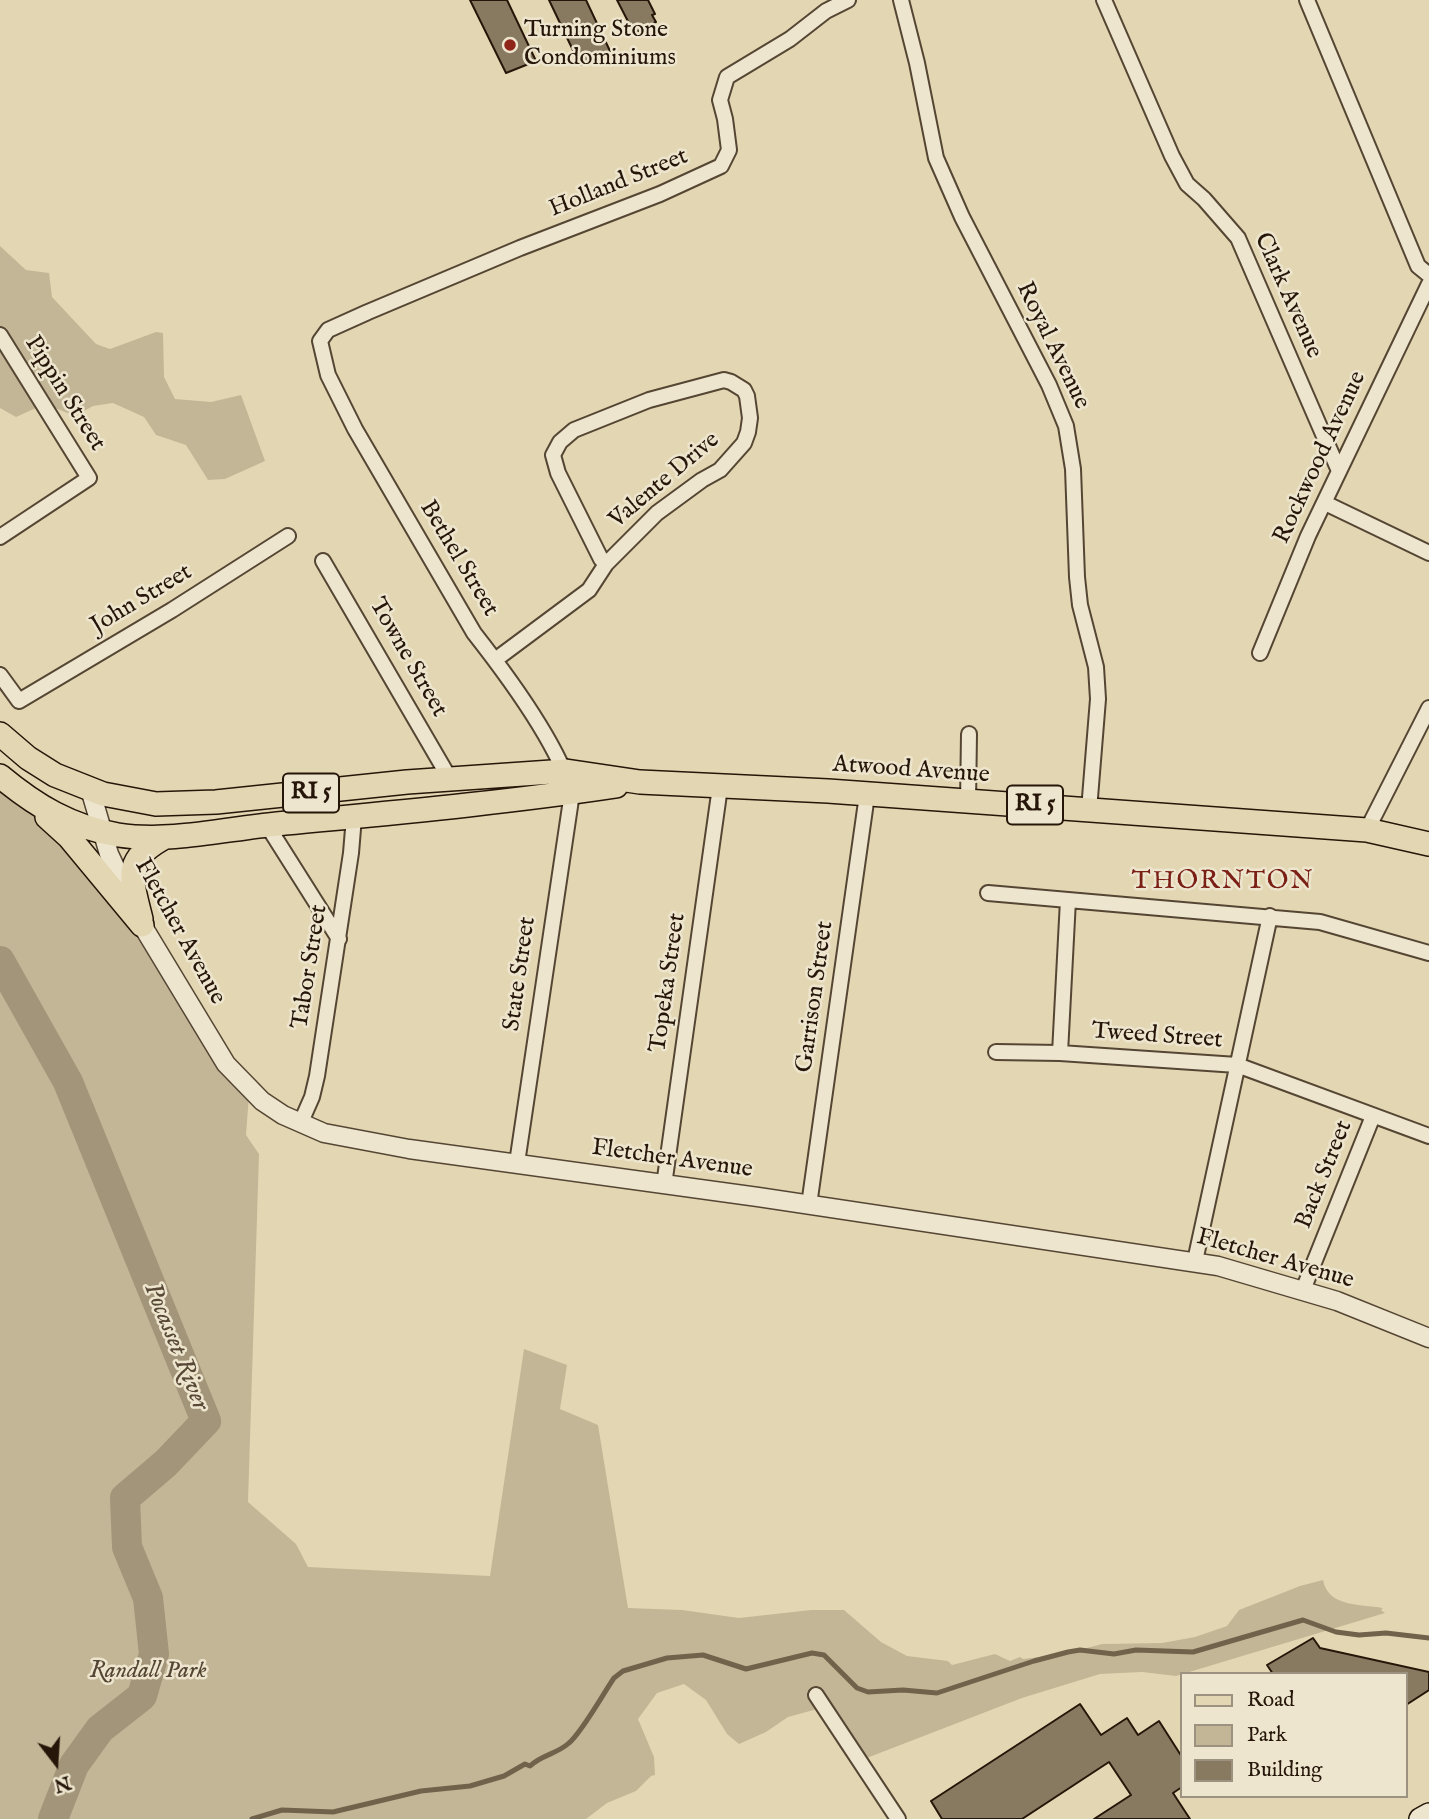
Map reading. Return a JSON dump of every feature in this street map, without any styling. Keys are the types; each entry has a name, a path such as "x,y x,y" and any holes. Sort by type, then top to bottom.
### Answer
{"main road":[{"name":"Atwood Avenue","path":"0,734 28,758 55,775 116,797 156,804 216,803 450,779 640,782 867,794 1367,830 1429,844"},
{"name":"Atwood Avenue","path":"0,776 29,800 55,815 103,832 165,837 354,817 569,782"},
{"path":"29,800 69,837 142,925"},
{"path":"142,925 132,885 132,873 137,857 150,845 165,837"},
{"path":"1420,1819 1429,1814"}],"street":[{"name":"Holland Street","path":"320,341 328,330 368,312 520,248 660,194 721,166 729,150 720,100 727,77 790,39 826,10 848,0"},
{"name":"Royal Avenue","path":"901,0 936,159 962,217 1049,385 1066,426 1073,469 1078,586 1096,667 1098,699 1089,810"},
{"name":"Clark Avenue","path":"1104,0 1172,156 1187,184 1238,238 1339,471"},
{"path":"1307,0 1418,266 1429,275"},
{"name":"Rockwood Avenue","path":"1259,653 1308,536 1429,284"},
{"name":"Pippin Street","path":"0,335 89,478 0,537"},
{"name":"Bethel Street","path":"320,341 328,375 355,429 474,632 495,660 569,782"},
{"name":"Valente Drive","path":"495,660 589,590 606,564 657,513 720,470 744,443 750,418 744,390 731,382 710,382 649,400 574,430 560,442 553,455 558,473 606,564"},
{"path":"1325,503 1429,554"},
{"name":"John Street","path":"0,675 19,701 172,610 288,536"},
{"name":"Towne Street","path":"323,561 450,779"},
{"path":"1367,830 1429,708"},
{"path":"968,803 969,734"},
{"name":"State Street","path":"517,1163 569,782"},
{"name":"Topeka Street","path":"664,1185 720,787"},
{"name":"Fletcher Avenue","path":"90,789 109,854 142,925 226,1064 262,1101 283,1115 324,1133 389,1146 1219,1266 1337,1301 1429,1338"},
{"name":"Garrison Street","path":"809,1205 867,794"},
{"name":"Tabor Street","path":"301,1122 312,1097 317,1076 339,939 354,817"},
{"path":"267,825 339,939"},
{"path":"988,893 1320,922 1429,954"},
{"path":"1060,1054 1068,900"},
{"path":"1195,1262 1270,916"},
{"name":"Tweed Street","path":"996,1052 1237,1065 1429,1136"},
{"name":"Back Street","path":"1304,1290 1373,1116"},
{"path":"816,1695 898,1819"}],"green space":[{"path":"0,246 26,270 49,273 52,297 96,344 110,349 156,332 163,333 164,377 175,399 211,402 241,395 265,461 225,479 208,480 186,445 156,435 144,417 113,403 93,406 71,418 70,414 45,404 16,417 0,408"},
{"name":"Randall Park","path":"0,777 105,882 249,1095 246,1135 259,1154 248,1502 296,1544 308,1567 490,1576 524,1349 567,1365 560,1409 598,1425 628,1608 682,1610 739,1618 811,1610 844,1610 881,1642 907,1656 948,1661 952,1665 995,1654 1010,1661 1020,1657 1023,1659 1064,1654 1102,1644 1162,1643 1195,1637 1227,1626 1239,1610 1323,1580 1326,1589 1338,1600 1383,1608 1381,1610 1385,1613 1189,1672 1180,1672 1176,1676 1142,1672 1100,1674 1022,1698 859,1761 821,1708 788,1717 766,1732 739,1744 727,1734 706,1700 684,1684 657,1693 638,1719 654,1757 655,1775 636,1791 607,1803 586,1819 0,1819"}],"building":[{"name":"Turning Stone Condominiums","path":"470,0 507,0 536,61 506,73"},
{"path":"549,0 586,0 610,51 580,65"},
{"path":"617,0 648,0 656,22 634,33"},
{"path":"1313,1638 1320,1648 1429,1672 1429,1690 1408,1704 1408,1672 1272,1672 1267,1665"},
{"path":"1080,1704 1101,1735 1127,1718 1138,1735 1159,1721 1180,1754 1180,1788 1173,1793 1190,1819 1094,1819 1131,1795 1109,1762 1022,1819 942,1819 931,1801"}],"waterway":[{"name":"Pocasset River","path":"0,961 68,1082 206,1421 166,1463 125,1498 127,1547 148,1598 154,1654 142,1696 100,1729 74,1765 53,1819"},
{"path":"252,1819 282,1810 333,1812 421,1791 470,1786 504,1776 525,1764 530,1766 564,1747 574,1738 614,1678 623,1671 667,1658 703,1655 746,1669 812,1653 824,1655 857,1688 868,1692 903,1690 937,1693 1068,1652 1193,1652 1303,1620 1336,1632 1359,1635 1386,1633 1429,1638"}],"place":[{"name":"Turning Stone Condominiums","path":"510,45"}],"district":[{"name":"THORNTON","path":"1223,883"}]}
